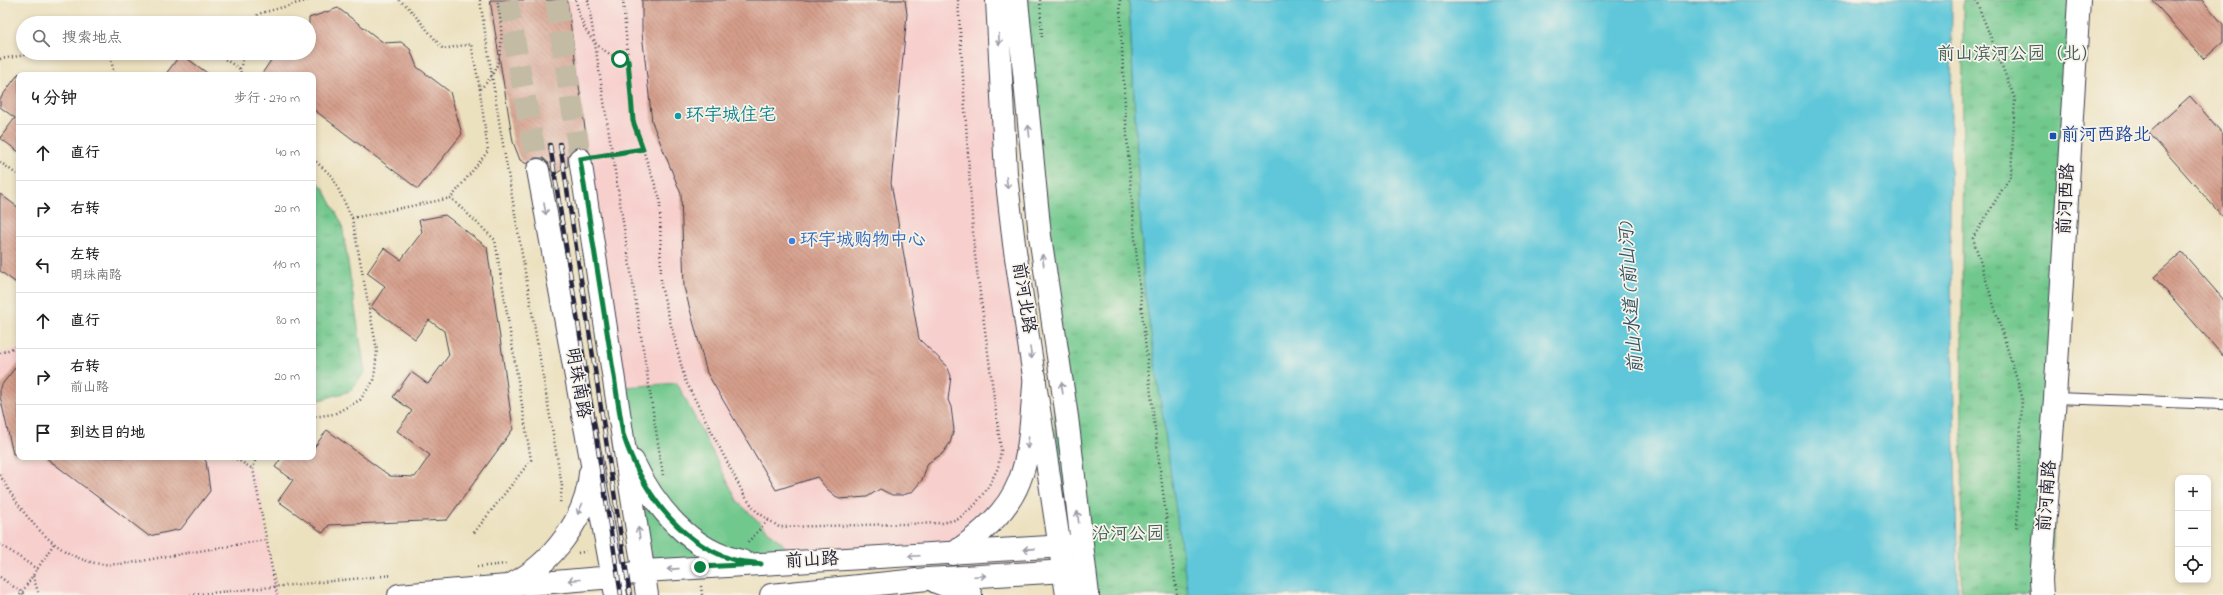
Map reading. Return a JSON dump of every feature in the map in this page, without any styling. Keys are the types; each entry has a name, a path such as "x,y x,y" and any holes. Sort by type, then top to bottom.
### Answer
{"main road":[{"name":"前河北路","path":"997,0 1006,174 1035,376 1071,546"},
{"name":"前河北路","path":"1016,0 1040,236 1066,417 1071,546 1074,571 1067,595"},
{"name":"前河西路","path":"2056,398 2079,0"},
{"name":"明珠南路","path":"580,159 647,595"},
{"name":"明珠南路","path":"538,170 615,586"},
{"path":"953,554 989,525 1005,506 1019,483 1027,455 1035,376"},
{"name":"前河南路","path":"2042,595 2041,580 2056,398"},
{"path":"623,434 628,449 644,482 657,503 671,520 706,548 732,559 761,564"},
{"path":"509,586 526,576 555,551 568,532 580,510 587,490 591,458"},
{"name":"前山路","path":"399,585 615,586 644,572 1071,546"},
{"name":"前河北路","path":"1074,571 1088,595"},
{"name":"前山路","path":"771,595 928,579 1074,571"},
{"path":"928,579 972,595"}],"lane":[{"path":"2056,398 2223,404"}],"path":[{"path":"257,16 258,14 309,0"},
{"path":"352,218 451,198 488,151 480,89 471,44 443,48 408,7 399,0"},
{"path":"480,0 562,486 558,511"},
{"path":"480,89 492,75 501,48 502,22 498,0"},
{"path":"576,0 585,28 595,44 611,55 628,60"},
{"path":"588,0 665,483"},
{"path":"624,0 633,121 660,199 661,286 685,380 744,494 756,511 779,526 943,523 958,520 975,505 988,488 998,468 1001,450 974,248 958,0"},
{"path":"1120,0 1124,110 1135,239 1163,492 1177,595"},
{"path":"1976,0 2015,99 2011,175 1973,238 2022,396 2017,529"},
{"path":"0,59 16,57"},
{"path":"111,60 113,72"},
{"path":"226,60 240,69"},
{"path":"240,72 243,60"},
{"path":"580,159 643,149"},
{"path":"0,162 16,174"},
{"path":"316,163 332,176 352,218 377,350 374,380 360,400 334,414 316,417"},
{"path":"451,198 495,240 531,460 473,534"},
{"path":"0,353 16,347"},
{"path":"237,460 252,470"},
{"path":"255,460 252,470 277,595"},
{"path":"0,475 28,519 74,556 101,564 128,563 266,540"},
{"path":"21,594 55,542"},
{"path":"0,544 37,569"},
{"path":"476,567 512,562"},
{"path":"32,576 38,595"},
{"path":"0,577 21,594 25,595"},
{"path":"190,595 276,587 399,585"}],"shaded area":[{"path":"556,0 998,0 1034,376 1019,483 953,554 645,571"},
{"path":"16,349 16,460 241,460 256,471 277,595 0,595 0,353"}],"green space":[{"name":"沿河公园","path":"1020,0 1129,0 1144,285 1199,595 1076,595 1061,498"},
{"name":"前山滨河公园（北）","path":"1963,0 2074,0 2055,398 2052,595 1961,595"},
{"path":"316,181 323,187 342,224 365,372 350,391 316,401"},
{"path":"677,383 738,502 791,552 652,562 625,387"}],"water":[{"name":"前山水道 (前山河)","path":"1129,0 1952,0 1950,223 1958,595 1188,595 1144,285"}],"building":[{"path":"490,0 567,0 587,143 586,148 578,147 572,150 568,155 568,166 557,173 551,171 548,162 543,158 535,158 527,164 520,160 513,142"},
{"name":"环宇城购物中心","path":"642,0 905,0 907,14 891,183 919,339 947,366 951,376 948,400 951,407 954,430 950,443 942,454 928,463 922,480 912,492 903,495 892,495 880,489 867,497 839,499 827,489 817,477 776,490 707,373 684,287 681,194 652,122 642,33"},
{"path":"2152,0 2202,0 2223,24 2223,42 2204,59"},
{"path":"338,8 384,43 401,42 410,49 417,67 450,92 462,134 418,189 316,111 316,72 263,72 271,60 316,60 315,16"},
{"path":"176,60 189,60 206,72 167,72"},
{"path":"16,77 16,150 0,138 15,118 0,107 0,99"},
{"path":"2190,96 2223,134 2223,217 2149,133"},
{"path":"0,194 16,206 16,283 0,271"},
{"path":"445,215 487,247 513,429 447,520 329,525 323,533 278,501 293,480 275,467 280,460 316,460 316,445 327,430 390,476 415,477 430,455 397,431 412,411 393,397 411,372 428,384 449,355 444,331 429,320 415,339 371,307 385,286 367,273 384,248 401,260 422,232 419,220"},
{"path":"2182,252 2223,299 2223,356 2154,277"},
{"path":"16,367 16,454 13,454 0,396 0,387"},
{"path":"49,460 205,460 210,491 181,529 149,536"}],"tunnel":[{"path":"507,0 538,170"},
{"path":"556,0 580,159"}],"railway":[{"path":"560,144 630,595"},
{"path":"550,145 621,595"}],"place":[{"name":"环宇城住宅","path":"678,116"},
{"name":"前河西路北","path":"2053,136"},
{"name":"环宇城购物中心","path":"792,241"}],"route":[{"path":"620,59 628,60 633,121 643,149 580,159 623,434 628,449 644,482 657,503 671,520 706,548 732,559 761,564 700,567"}]}
